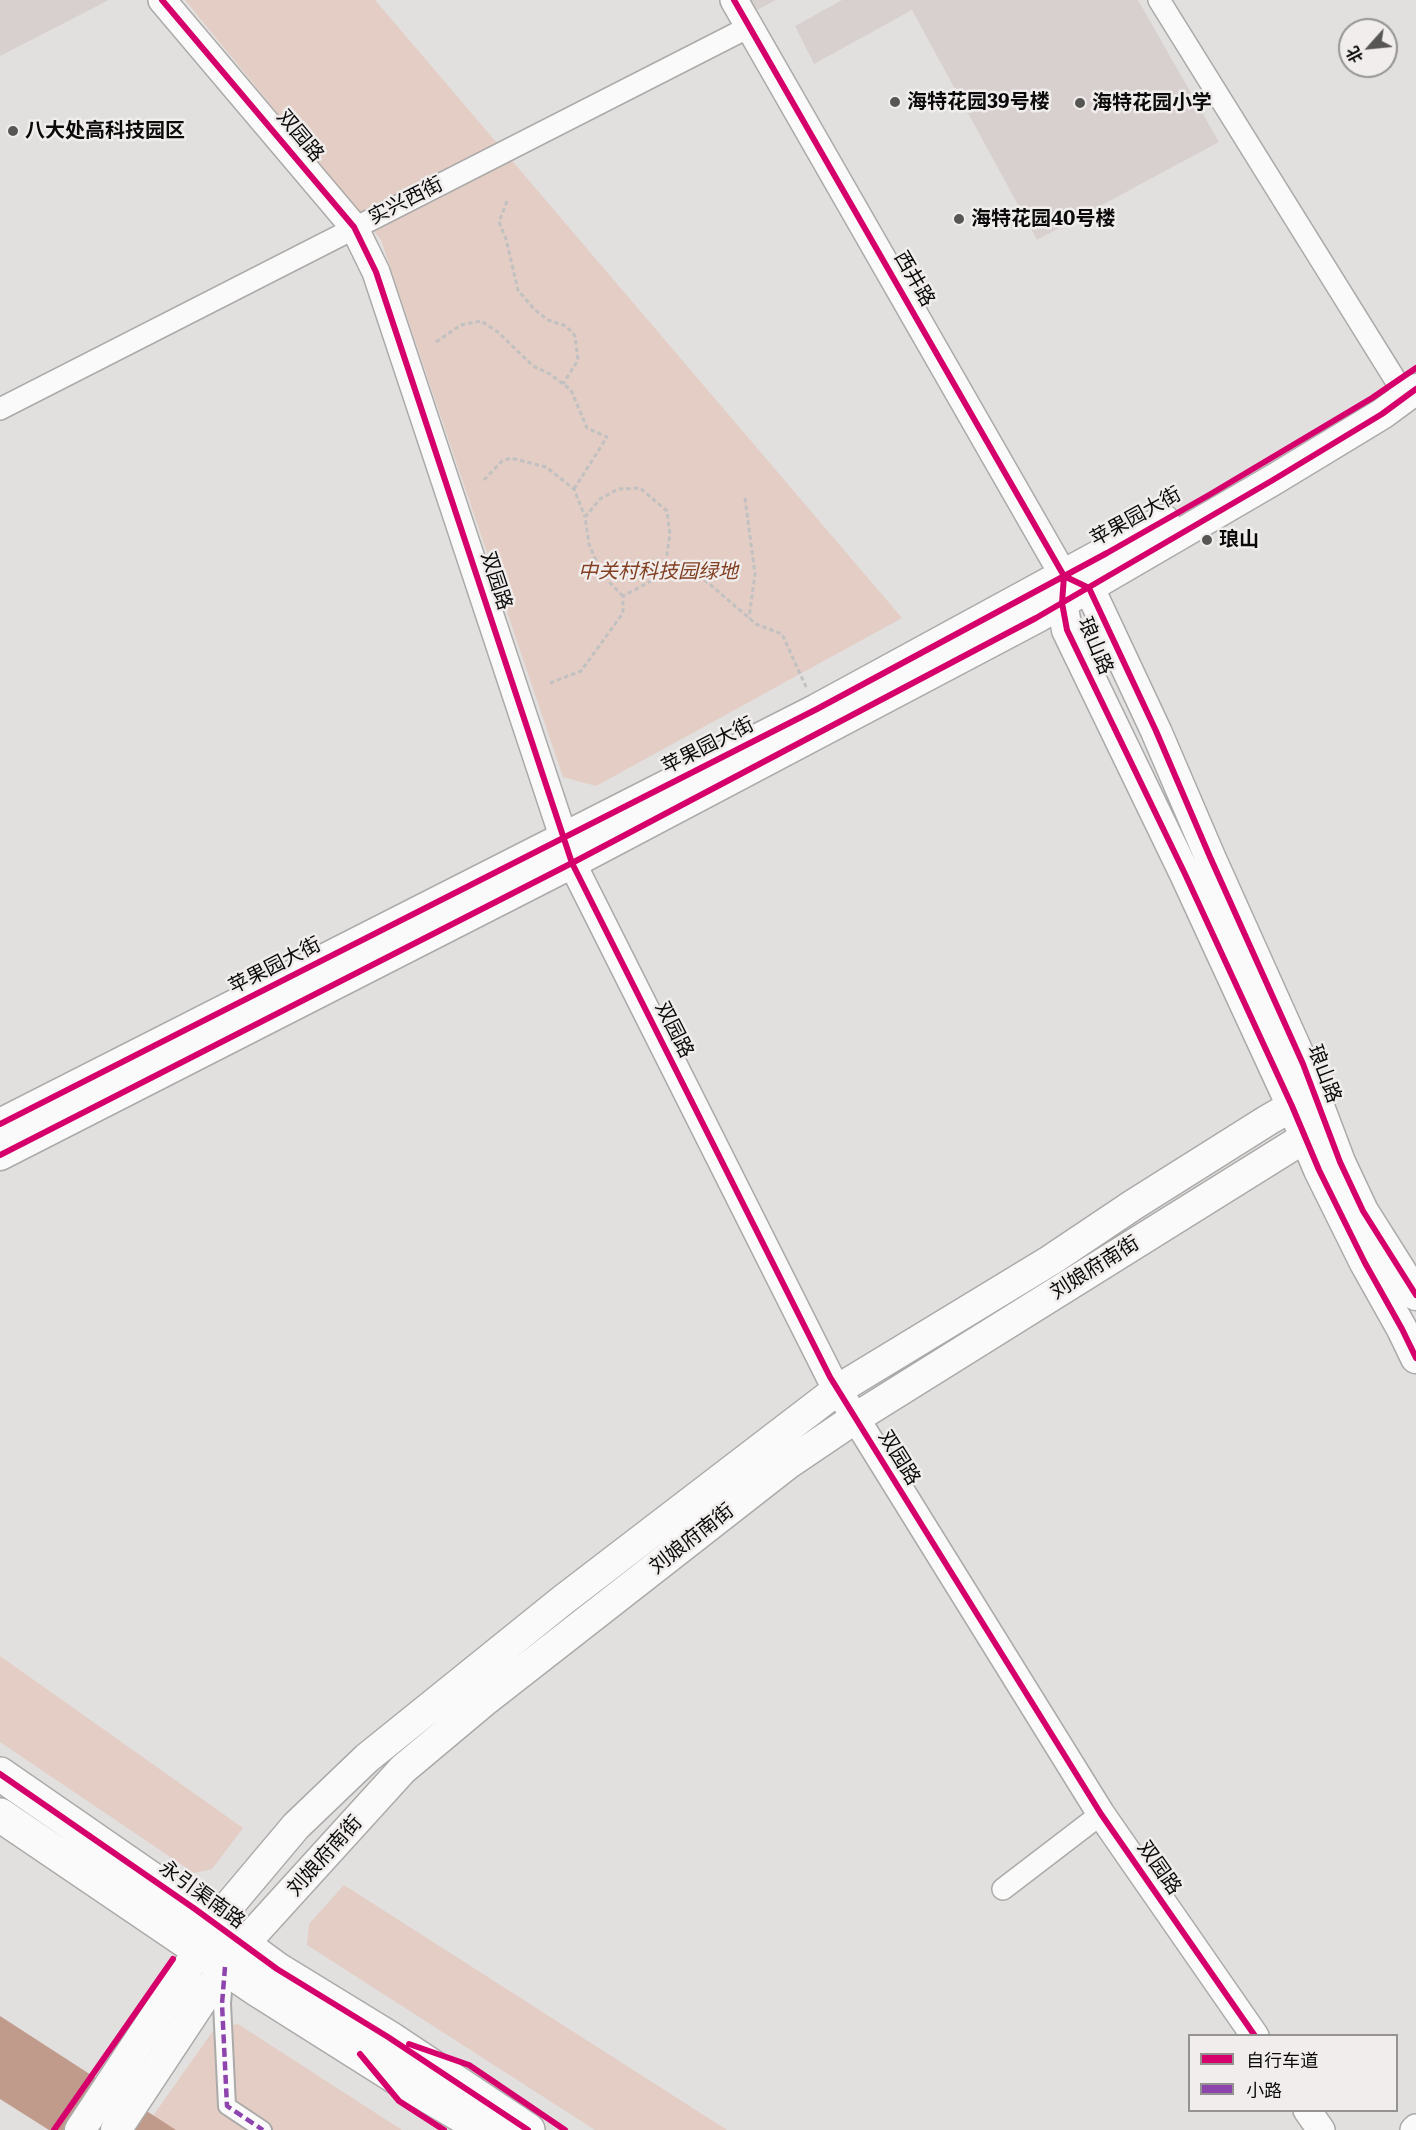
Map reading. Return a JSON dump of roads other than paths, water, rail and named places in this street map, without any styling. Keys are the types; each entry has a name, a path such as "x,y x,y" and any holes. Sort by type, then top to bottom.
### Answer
{"main road":[{"name":"苹果园大街","path":"0,1155 568,851 1072,589 1293,468 1382,414 1409,384"},
{"name":"苹果园大街","path":"0,1124 568,851 817,709 1072,589"},
{"name":"琅山路","path":"1072,589 1067,630 1185,874 1303,1100 1365,1263 1416,1358"},
{"name":"刘娘府南街","path":"221,1947 296,1826 367,1758 563,1600 837,1390 1051,1260 1142,1199 1303,1100"},
{"name":"琅山路","path":"1315,1130 1416,1295"},
{"name":"刘娘府南街","path":"221,1947 403,1769 483,1702 789,1463 854,1419 1315,1130"},
{"name":"永引渠南路","path":"0,1774 221,1947 399,2079 486,2130"},
{"name":"永引渠南路","path":"0,1815 221,1947 286,1976 388,2037 528,2130"},
{"path":"80,2130 144,2061 221,1947"},
{"path":"116,2130 144,2061"}],"street":[{"name":"双园路","path":"162,0 354,227 376,272 568,851 837,1390 1101,1814 1254,2034"},
{"name":"西井路","path":"734,0 1072,589"},
{"path":"1159,0 1409,384"},
{"name":"实兴西街","path":"0,409 749,27"},
{"path":"1003,1889 1101,1814"},
{"path":"221,1947 227,2106 263,2130"},
{"path":"1308,2112 1321,2130"}],"place":[{"name":"海特花园39号楼","path":"895,102"},
{"name":"海特花园小学","path":"1080,103"},
{"name":"八大处高科技园区","path":"13,131"},
{"name":"海特花园40号楼","path":"959,219"},
{"name":"琅山","path":"1207,540"}],"park label":[{"name":"中关村科技园绿地","path":"658,572"}]}
